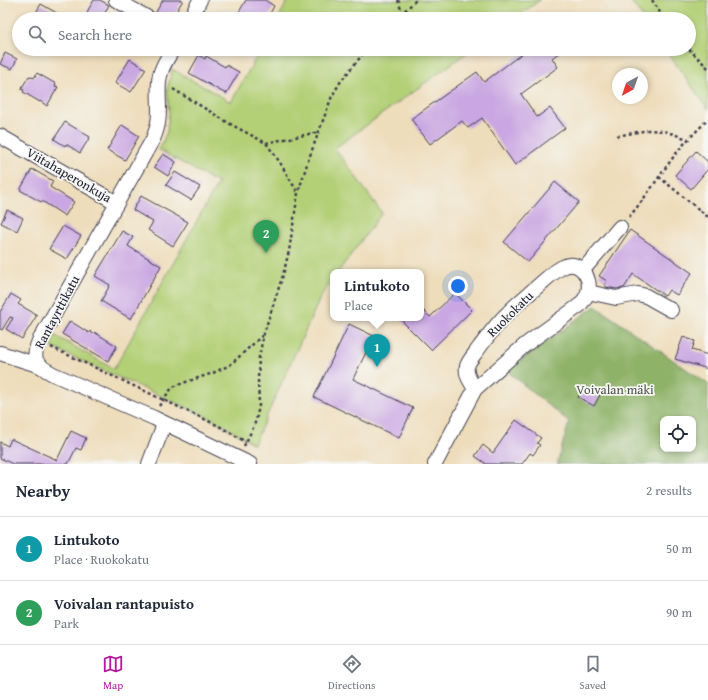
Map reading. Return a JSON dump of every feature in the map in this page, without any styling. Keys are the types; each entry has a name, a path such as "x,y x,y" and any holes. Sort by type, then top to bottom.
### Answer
{"street":[{"path":"116,0 137,12"},
{"path":"194,12 200,0"},
{"name":"Rantayrttikatu","path":"169,56 164,64 159,81 159,120 157,130 39,341 35,349 36,362 53,374 244,461"},
{"name":"Viitahaperonkuja","path":"0,136 117,203"},
{"path":"435,464 475,389 525,345 580,305 588,292 589,284 583,270 620,227"},
{"name":"Ruokokatu","path":"475,389 468,378 466,371 468,364 486,338 508,312 564,266 578,266 583,270"},
{"path":"588,292 616,298 638,294 646,296 671,310"},
{"path":"0,352 41,366"},
{"path":"149,464 159,421"}],"path":[{"path":"398,0 402,12"},
{"path":"403,12 416,0"},
{"path":"652,0 660,12"},
{"path":"244,461 246,442 254,426 259,405 258,368 264,333 283,275 289,251 298,193 325,112 332,96 341,81 361,56"},
{"path":"696,56 708,68"},
{"path":"159,81 232,125 266,143 279,161 298,193"},
{"path":"620,227 641,202 678,151 708,119"},
{"path":"617,136 648,130 664,131 688,139"},
{"path":"266,143 319,132"},
{"path":"660,177 708,217"},
{"path":"159,421 163,400 173,387 230,366 264,333"},
{"path":"39,341 219,426 246,442"}],"green space":[{"path":"288,0 540,0 524,12 282,12"},
{"path":"630,0 708,0 708,109 670,56 696,56 696,12 639,12"},
{"path":"257,56 462,56 335,148 382,213 340,269 330,269 330,283 322,294 254,444 212,419 51,347 54,335 114,369 218,183 159,150 167,132 169,112 167,90 172,69 231,102"},
{"name":"Voivalan mäki","path":"595,306 708,384 708,464 557,464 569,422 507,371"}],"building":[{"path":"94,0 100,0 109,5 105,12 87,12"},
{"path":"163,0 183,0 176,12 156,12"},
{"path":"246,0 265,0 274,6 271,12 239,12"},
{"path":"41,4 55,12 36,12"},
{"path":"5,53 17,59 12,69 0,64"},
{"path":"198,56 205,59 206,56 225,67 226,65 239,72 226,94 189,73"},
{"path":"519,56 555,56 552,58 558,67 521,94 537,117 550,108 565,128 515,165 482,118 468,128 462,121 430,144 411,119 477,72 484,82"},
{"path":"130,59 146,69 131,92 115,83"},
{"path":"37,73 56,84 55,86 58,87 47,106 23,92 24,90 21,89 29,76 34,78"},
{"path":"65,122 90,137 80,153 66,144 65,146 54,139"},
{"path":"122,125 139,136 125,160 107,150"},
{"path":"696,151 708,162 708,169 691,189 675,175"},
{"path":"163,154 176,162 168,176 154,167"},
{"path":"32,169 53,181 50,187 74,202 65,216 42,201 41,202 20,190"},
{"path":"175,172 200,187 191,200 166,185"},
{"path":"555,182 579,202 528,262 504,242"},
{"path":"141,196 188,222 173,246 148,230 153,222 133,210"},
{"path":"7,210 23,218 17,231 1,223"},
{"path":"63,226 81,236 67,259 49,249"},
{"path":"630,230 692,273 677,295 669,290 665,296 633,274 624,288 616,289 606,287 604,285 607,281 599,276"},
{"path":"122,231 133,237 128,246 161,266 131,319 101,301 110,285 95,276"},
{"path":"455,293 472,310 431,350 402,321 424,321 424,311 430,317"},
{"path":"11,294 21,300 18,304 37,315 22,339 6,329 13,318 10,317 2,330 0,329 0,312"},
{"path":"70,321 89,333 90,331 93,334 94,332 117,346 108,361 62,334"},
{"path":"349,324 374,336 353,379 413,408 399,438 314,397"},
{"path":"683,337 695,341 692,350 708,355 708,369 675,359"},
{"path":"584,387 600,395 594,406 578,397"},
{"path":"516,420 541,438 537,443 540,445 533,455 530,453 522,464 485,464 475,456 483,445 493,453"},
{"path":"71,431 86,438 81,450 76,448 68,464 13,464 0,458 0,442 8,446 11,439 57,460"}],"place":[{"name":"Voivalan rantapuisto","path":"266,253"},
{"name":"Lintukoto","path":"377,367"}]}
